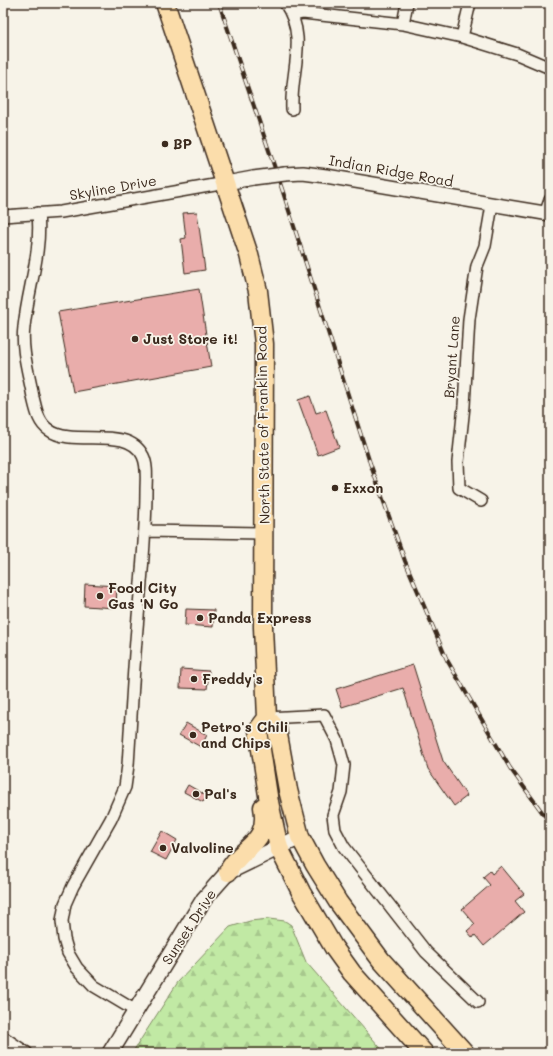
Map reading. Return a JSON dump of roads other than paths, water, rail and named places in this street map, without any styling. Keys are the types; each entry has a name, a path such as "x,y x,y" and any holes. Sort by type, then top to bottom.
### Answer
{"highway":[{"name":"North State of Franklin Road","path":"165,3 226,183 249,255 258,291 262,321 265,371 263,627 267,718 258,730 269,802 279,848 304,898 334,948 352,973 424,1053"},
{"path":"267,718 277,729 288,790 300,837 338,902 381,960 465,1053"},
{"path":"228,872 232,864 257,839 263,830 265,820 260,792 262,757"}],"main road":[{"name":"Sunset Drive","path":"110,1053 204,899 228,872 300,837"}],"street":[{"path":"286,3 294,15 298,42 291,98 292,109"},
{"path":"403,24 407,3"},
{"path":"462,37 470,3"},
{"path":"294,15 303,13 403,24 462,37 517,54 550,68"},
{"name":"Indian Ridge Road","path":"226,183 285,174 326,176 547,214"},
{"name":"Skyline Drive","path":"3,216 61,212 226,183"},
{"path":"547,214 550,200"},
{"name":"Bryant Lane","path":"481,501 460,488 458,462 464,406 469,319 477,266 485,246 492,205"},
{"path":"38,213 40,234 38,252 24,329 26,362 38,415 44,427 53,434 114,439 130,443 139,450 146,465 146,531 125,787 111,820 70,892 65,904 62,921 64,939 68,953 77,968 94,986 136,1011"},
{"path":"146,531 264,533"},
{"path":"267,718 324,714 337,740 344,765 341,792 333,815 334,830 344,847 426,952 478,1002"},
{"path":"3,1037 27,1053"}],"railway":[{"path":"219,3 282,189 370,463 405,561 447,660 510,768 550,823"}],"place":[{"name":"BP","path":"165,144"},
{"name":"Just Store it!","path":"135,339"},
{"name":"Exxon","path":"335,488"},
{"name":"Food City Gas 'N Go","path":"100,596"},
{"name":"Panda Express","path":"200,618"},
{"name":"Freddy's","path":"194,679"},
{"name":"Petro's Chili and Chips","path":"193,735"},
{"name":"Pal's","path":"196,794"},
{"name":"Valvoline","path":"163,848"}]}
